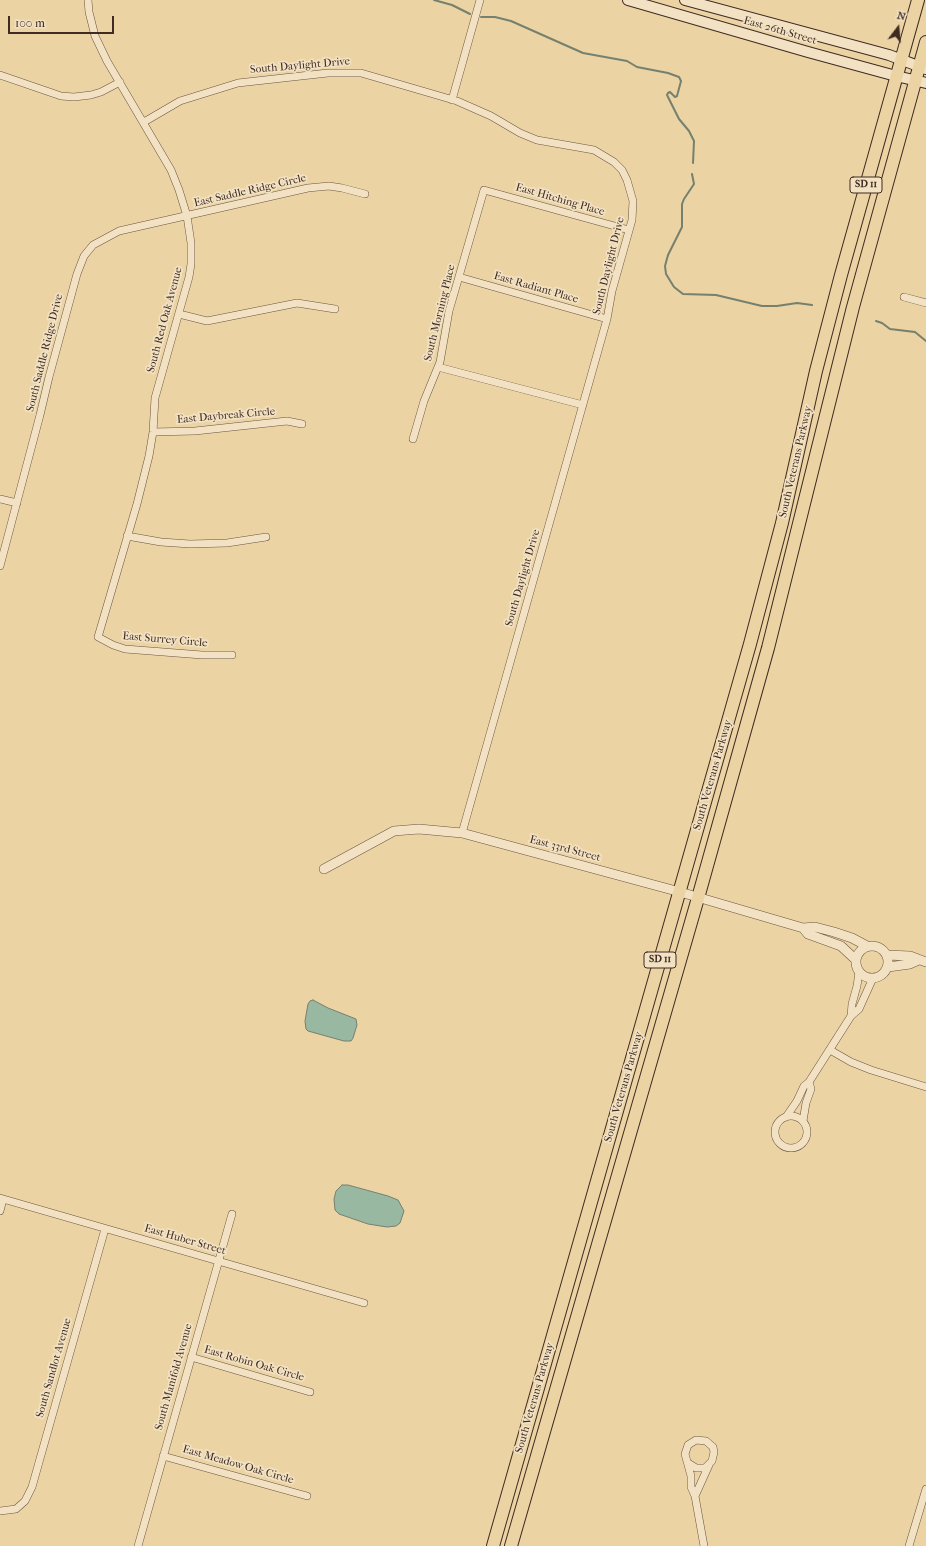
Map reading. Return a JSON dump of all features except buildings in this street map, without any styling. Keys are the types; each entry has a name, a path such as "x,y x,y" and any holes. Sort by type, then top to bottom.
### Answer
{"highway":[{"name":"South Veterans Parkway","path":"493,1546 752,637 782,522 816,371 918,0"},
{"name":"South Veterans Parkway","path":"511,1546 698,898 768,648 854,300 920,82 926,42"}],"main road":[{"name":"East 26th Street","path":"628,0 920,82"},
{"name":"East 26th Street","path":"685,0 901,59 923,67"}],"street":[{"name":"South Red Oak Avenue","path":"88,0 89,12 95,36 107,61 171,170 187,216 191,243 191,264 179,314 155,398 153,432 149,456 98,637"},
{"path":"452,100 480,0"},
{"name":"South Daylight Drive","path":"144,122 180,102 226,86 271,78 351,72 371,75 452,100 491,116 537,140 594,150 614,162 622,170 627,180 633,212 612,291 608,320 462,833"},
{"path":"0,75 61,96 74,97 101,92 120,82"},
{"name":"East Saddle Ridge Circle","path":"187,216 308,188 329,186 366,194"},
{"name":"East Hitching Place","path":"484,190 629,230"},
{"name":"South Morning Place","path":"413,439 424,401 438,367 444,343 449,311 484,190"},
{"name":"South Saddle Ridge Drive","path":"0,566 40,415 48,377 77,274 84,256 94,244 120,231 187,216"},
{"name":"East Radiant Place","path":"459,277 608,320"},
{"path":"904,297 926,303"},
{"path":"179,314 207,322 297,303 335,309"},
{"path":"438,367 583,405"},
{"name":"East Daybreak Circle","path":"153,432 195,431 288,421 302,424"},
{"path":"0,499 17,503"},
{"path":"127,536 161,542 190,544 227,543 266,537"},
{"name":"East Surrey Circle","path":"98,637 113,645 125,649 200,655 232,655"},
{"name":"East 33rd Street","path":"324,869 394,831 419,829 462,833 680,892 804,928 815,927 834,932 852,938 867,946 872,945 879,947 887,955 910,956 922,961"},
{"name":"East 33rd Street","path":"804,928 808,934 841,946 856,960"},
{"path":"851,1016 859,972 856,960 859,952 867,946"},
{"path":"887,955 888,967"},
{"name":"East 33rd Street","path":"872,978 881,976 888,967 922,961"},
{"path":"786,1117 796,1117 803,1121 807,1129 806,1139 798,1147 788,1148 779,1142 775,1133 778,1123 786,1117 797,1101 804,1086 809,1082 851,1016 859,1009 872,978 859,972"},
{"path":"830,1050 851,1062 871,1070 926,1087"},
{"path":"803,1121 806,1103 811,1089 809,1082"},
{"path":"0,1211 2,1199"},
{"name":"East Huber Street","path":"2,1199 364,1303"},
{"name":"South Manifold Avenue","path":"138,1546 232,1214"},
{"name":"South Sandlot Avenue","path":"0,1511 16,1508 25,1501 32,1487 105,1229"},
{"name":"East Robin Oak Circle","path":"191,1358 310,1392"},
{"path":"695,1496 714,1457 713,1448 706,1441 701,1440 692,1442 686,1449 686,1459 688,1463 691,1487 695,1496 704,1546"},
{"name":"East Meadow Oak Circle","path":"163,1456 307,1496"},
{"path":"688,1463 691,1466 700,1469 709,1465"},
{"path":"909,1546 926,1488"}],"shaded area":[{"path":"313,1000 328,1008 356,1019 357,1025 351,1041 344,1041 308,1031 306,1029 305,1021 308,1004"},
{"path":"342,1185 348,1185 398,1200 404,1211 400,1223 396,1226 387,1227 368,1224 339,1214 335,1210 334,1199 336,1191"}],"waterway":[{"path":"434,0 452,5 470,14"},
{"path":"481,17 495,17 511,21 583,53 627,61 637,67 668,73 679,77 681,81 677,96 675,97 670,92 667,95 679,119 689,131 694,141 693,163"},
{"path":"692,174 694,184 682,204 682,227 668,255 665,266 666,274 674,287 683,294 716,295 762,306 777,306 797,303 812,305"},
{"path":"876,321 882,323 890,329 915,332 926,341"}]}
